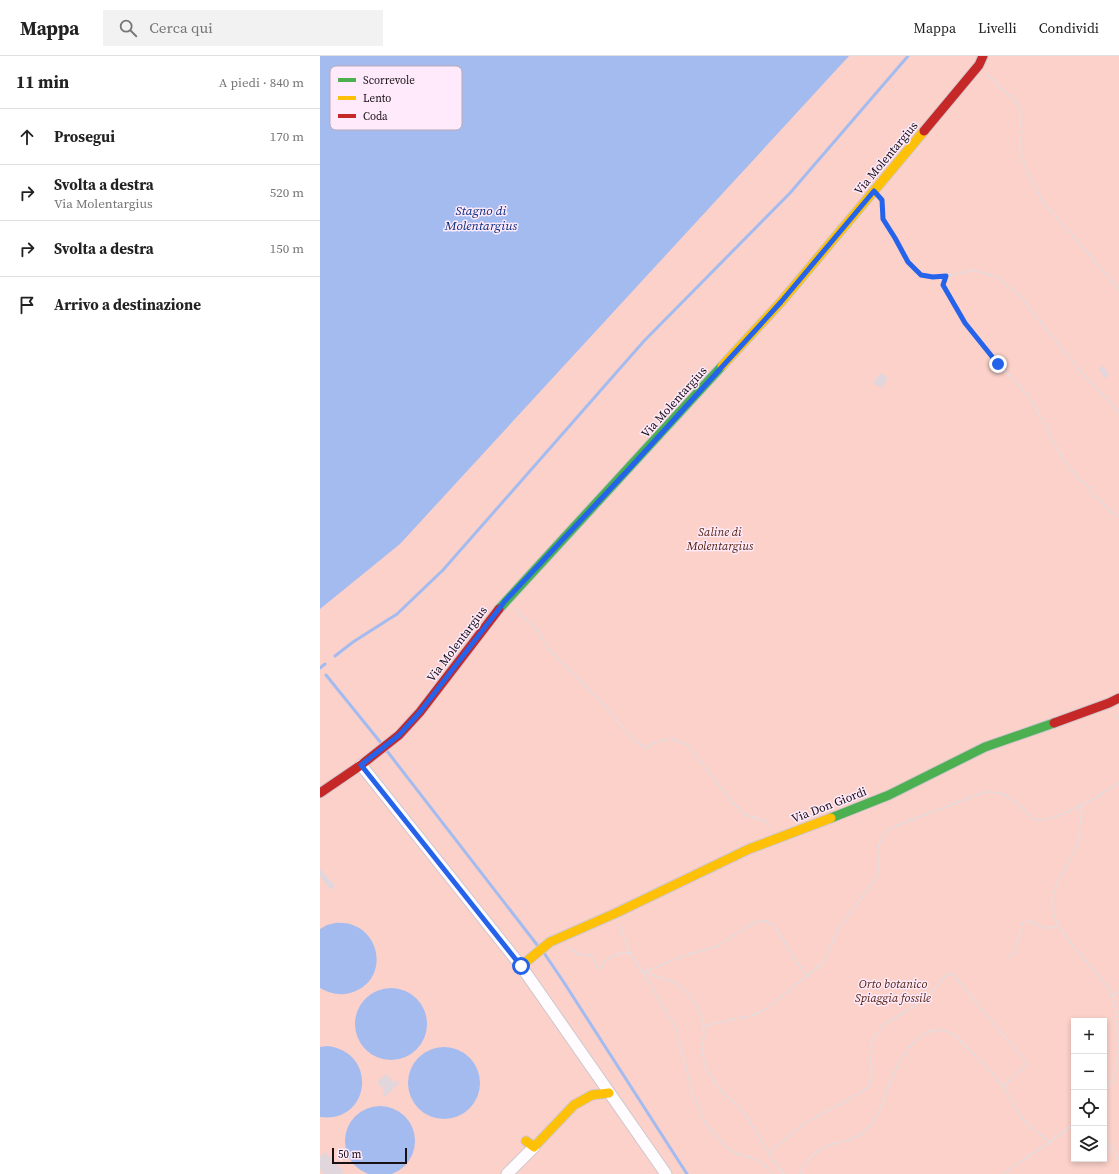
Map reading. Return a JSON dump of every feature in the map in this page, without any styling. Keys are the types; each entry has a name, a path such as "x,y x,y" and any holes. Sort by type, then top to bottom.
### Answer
{"street":[{"name":"Via Molentargius","path":"320,793 361,765 399,735 420,712 505,601 628,470 775,308 979,65 983,56"},
{"name":"Via Don Giordi","path":"524,963 550,942 616,913 749,849 889,795 985,747 1109,703 1119,698"},
{"path":"361,765 524,963 610,1093 666,1174"},
{"path":"507,1174 530,1144 574,1105 592,1095 610,1093"}],"path":[{"path":"979,65 1015,100 1020,109 1020,150 1026,169 1043,202 1119,289"},
{"path":"874,191 882,200 883,219 908,262 921,275 933,277 946,276 974,270 997,277 1019,295 1085,377 1108,399 1119,413"},
{"path":"946,276 943,285 965,323 998,364 1026,393 1074,474 1081,482 1090,487 1092,495 1100,498 1110,511 1119,517"},
{"path":"505,601 538,631 548,648 607,708 632,739 646,748 656,742 670,739 688,744 732,802 745,815 766,821 777,838"},
{"path":"704,1026 754,1015 766,1009 822,964 839,928 875,880 878,874 879,844 884,833 893,827 985,792 1000,792 1010,797 1032,818 1040,819 1056,816 1082,806 1119,783"},
{"path":"1082,806 1081,825 1076,846 1053,890 1052,909 1058,927 1100,977 1112,995 1116,1012 1119,1060 1115,1075 1106,1090"},
{"path":"616,913 630,953 643,972 676,1029 693,1094 705,1123 727,1148 738,1154 753,1158 767,1166 772,1174"},
{"path":"1009,957 1013,955 1023,923 1031,920 1044,928 1058,927"},
{"path":"643,972 686,955 718,946 755,922 767,921 775,926 791,954 807,976"},
{"path":"562,937 570,949 579,955 591,955 596,965 601,969 602,964 611,956 620,953 630,953"},
{"path":"643,972 676,983 688,994 697,1007 703,1020 704,1035 702,1047 704,1062 708,1072 720,1090 739,1107 784,1174"},
{"path":"768,1152 802,1125 858,1094 869,1086 872,1072 870,1060 871,1042 882,1025 913,1007 930,994 947,974 950,973 1026,1062 1026,1065 1003,1086"},
{"path":"1112,995 1119,992"},
{"path":"801,1174 803,1166 816,1153 831,1144 852,1139 865,1131 875,1121 888,1087 902,1059 914,1041 925,1033 938,1030 952,1034 977,1056 1003,1086 1022,1119 1049,1143"},
{"path":"1002,1174 1049,1143 1071,1126"},
{"path":"1107,1142 1119,1160"}],"green space":[{"name":"Saline di Molentargius","path":"320,56 1119,56 1119,1174 320,1174"}],"water":[{"name":"Stagno di Molentargius","path":"320,56 849,56 400,544 320,609"},
{"path":"335,923 351,924 363,931 371,940 376,952 376,965 372,976 364,986 346,994 334,994 320,988 320,929"},
{"path":"391,988 411,994 421,1004 427,1024 421,1044 411,1054 391,1060 371,1054 361,1044 355,1024 361,1004 371,994"},
{"path":"328,1046 344,1051 355,1061 361,1073 362,1087 358,1099 350,1110 337,1116 320,1117 320,1047"},
{"path":"444,1047 464,1053 474,1063 480,1083 474,1103 464,1113 444,1119 424,1113 414,1103 408,1083 414,1063 424,1053"},
{"path":"373,1106 387,1106 400,1111 410,1121 415,1134 415,1148 410,1161 400,1171 390,1175 370,1175 360,1171 350,1161 345,1148 345,1134 350,1121 360,1111"}],"building":[{"path":"1103,366 1109,375 1105,378 1099,369"},
{"path":"880,373 888,378 881,388 873,383"},
{"path":"320,869 335,886 331,890 320,876"},
{"path":"386,1074 394,1083 397,1080 399,1083 385,1097 382,1094 385,1091 377,1082"},
{"path":"325,1152 344,1172 342,1174 324,1174 320,1169 320,1157"}],"waterway":[{"path":"335,656 353,642 397,614 443,570 644,341 790,193 908,56"},
{"path":"320,668 325,664"},
{"path":"326,675 381,743"},
{"path":"387,751 538,946"},
{"path":"544,953 687,1174"}],"traffic: fast":[{"path":"499,609 722,366"},
{"path":"831,818 889,795 985,747 1054,723"}],"traffic: slow":[{"path":"722,366 781,302 924,131"},
{"path":"521,966 550,942 616,913 749,849 831,818"},
{"path":"526,1141 534,1147 574,1105 592,1095 609,1093"}],"traffic: jam":[{"path":"924,131 979,65 983,56"},
{"path":"320,793 361,765 399,735 420,712 499,609"},
{"path":"1054,723 1119,698"}],"route":[{"path":"521,966 361,765 399,735 420,712 505,601 628,470 781,302 874,191 882,200 883,219 908,262 921,275 933,277 946,276 943,285 965,323 998,364"}],"park label":[{"name":"Orto botanico Spiaggia fossile","path":"893,991"}]}
